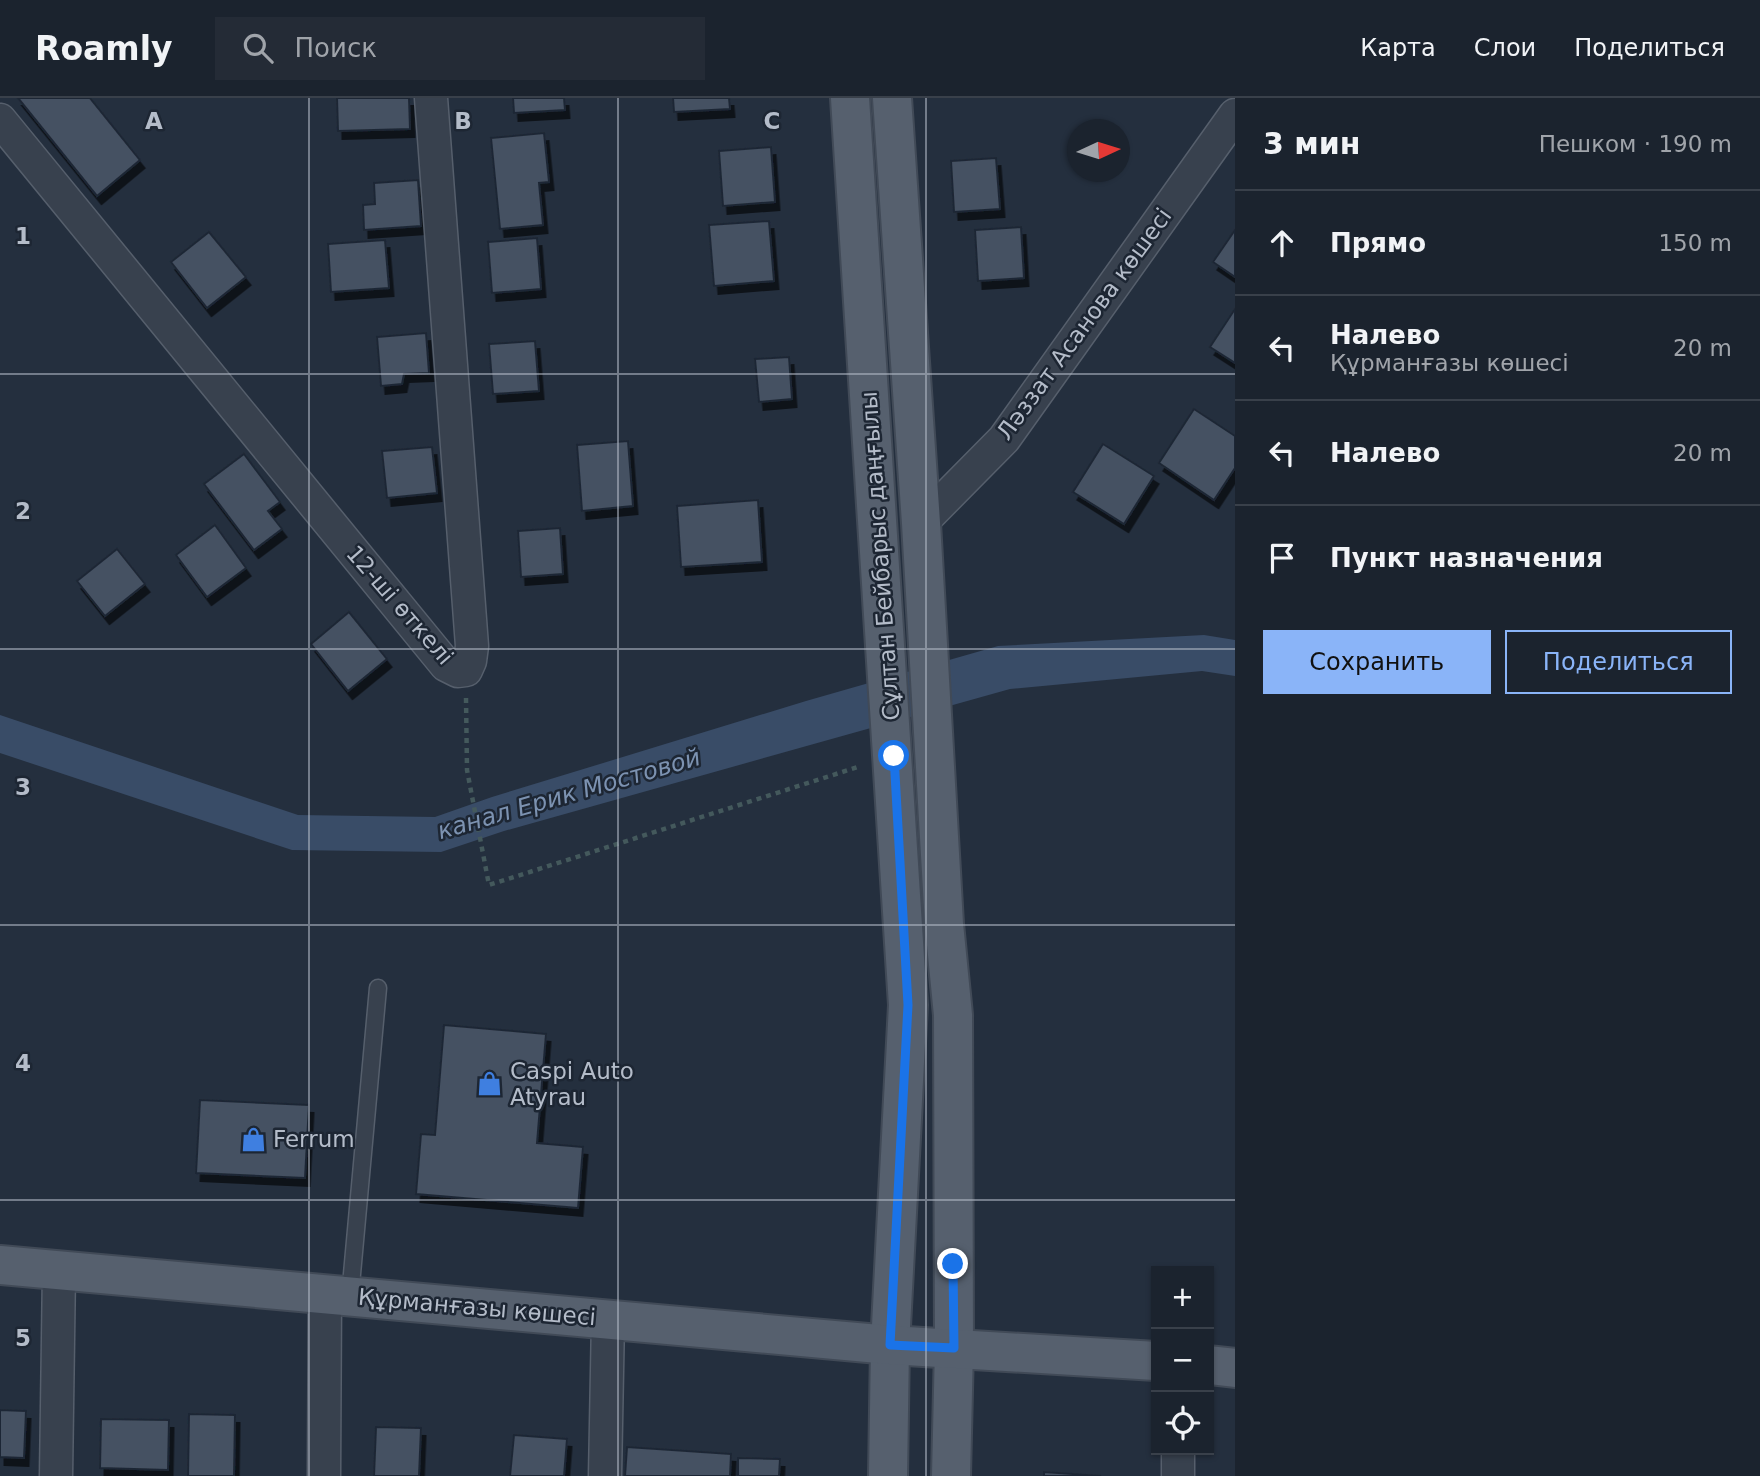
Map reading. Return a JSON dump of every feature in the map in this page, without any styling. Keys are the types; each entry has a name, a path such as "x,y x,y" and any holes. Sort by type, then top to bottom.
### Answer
{"main road":[{"name":"Сұлтан Бейбарыс даңғылы","path":"850,98 908,1005 890,1345 888,1476"},
{"name":"Сұлтан Бейбарыс даңғылы","path":"892,98 921,523 944,924 953,1015 954,1348 951,1476"},
{"path":"812,1337 839,1327 862,1312 875,1293 895,1250"},
{"path":"953,1264 965,1300 975,1319 990,1336 1024,1352"},
{"name":"Құрманғазы көшесі","path":"0,1265 890,1345 1151,1361"},
{"path":"812,1337 841,1348 864,1361 878,1381 889,1417"},
{"path":"953,1404 965,1383 978,1369 994,1360 1024,1352"},
{"path":"1214,1366 1235,1368"}],"street":[{"name":"12-ші өткелі","path":"0,120 446,665 458,671 466,670 472,646 431,98"},
{"name":"Ләззат Асанова көшесі","path":"921,523 1004,439 1235,115"},
{"path":"57,1476 59,1270"},
{"path":"324,1476 338,1295"},
{"path":"605,1476 608,1319"},
{"path":"1178,1455 1178,1476"}],"lane":[{"path":"338,1295 378,988"}],"path":[{"path":"466,670 467,770 489,885 894,756"}],"water":[{"name":"канал Ерик Мостовой","path":"1204,635 1235,640 1235,676 1202,671 1010,689 504,831 441,852 292,850 0,753 0,715 298,815 435,817 806,701 998,646"}],"building":[{"path":"18,98 90,98 140,160 97,196"},
{"path":"337,98 409,98 410,129 338,131"},
{"path":"513,98 564,98 565,110 514,113"},
{"path":"673,98 729,98 730,109 674,112"},
{"path":"544,133 549,182 539,183 543,225 500,229 491,138"},
{"path":"771,147 775,202 723,206 719,151"},
{"path":"996,158 1000,209 954,212 951,161"},
{"path":"418,180 421,226 364,230 363,205 375,204 374,183"},
{"path":"769,221 774,281 714,286 709,225"},
{"path":"1021,227 1024,278 978,281 975,230"},
{"path":"1235,230 1235,277 1213,262"},
{"path":"209,232 246,277 207,308 171,262"},
{"path":"537,238 541,289 492,293 488,242"},
{"path":"385,240 389,288 331,292 328,244"},
{"path":"1235,309 1235,363 1210,347"},
{"path":"426,333 429,373 404,374 402,384 381,386 377,337"},
{"path":"535,341 539,391 493,394 489,344"},
{"path":"789,357 792,399 759,402 755,359"},
{"path":"1194,409 1235,436 1235,468 1214,500 1159,463"},
{"path":"628,441 633,506 582,511 577,445"},
{"path":"1103,444 1154,476 1124,524 1073,492"},
{"path":"432,447 437,493 387,498 382,451"},
{"path":"244,454 280,502 268,511 282,529 254,550 204,484"},
{"path":"758,500 762,562 681,567 677,506"},
{"path":"215,525 246,568 207,597 176,555"},
{"path":"560,528 563,574 521,577 518,531"},
{"path":"117,549 145,584 105,616 77,581"},
{"path":"349,612 387,659 348,691 311,644"},
{"name":"Caspi Auto Atyrau","path":"444,1025 546,1034 537,1143 583,1147 578,1208 416,1194 421,1134 435,1135"},
{"name":"Ferrum","path":"200,1100 309,1105 305,1178 196,1173"},
{"path":"0,1410 26,1411 24,1458 0,1457"},
{"path":"189,1414 235,1415 234,1476 188,1476"},
{"path":"101,1419 169,1420 168,1470 100,1468"},
{"path":"376,1427 421,1428 419,1476 374,1476"},
{"path":"514,1435 567,1439 564,1476 510,1476"},
{"path":"627,1447 731,1454 730,1476 625,1476"},
{"path":"738,1458 780,1459 779,1476 738,1476"},
{"path":"1044,1472 1101,1476 1044,1476"}],"place":[{"name":"Caspi Auto Atyrau","path":"490,1084"},
{"name":"Ferrum","path":"253,1139"}],"route":[{"path":"894,756 908,1005 890,1345 954,1348 953,1264"}]}
